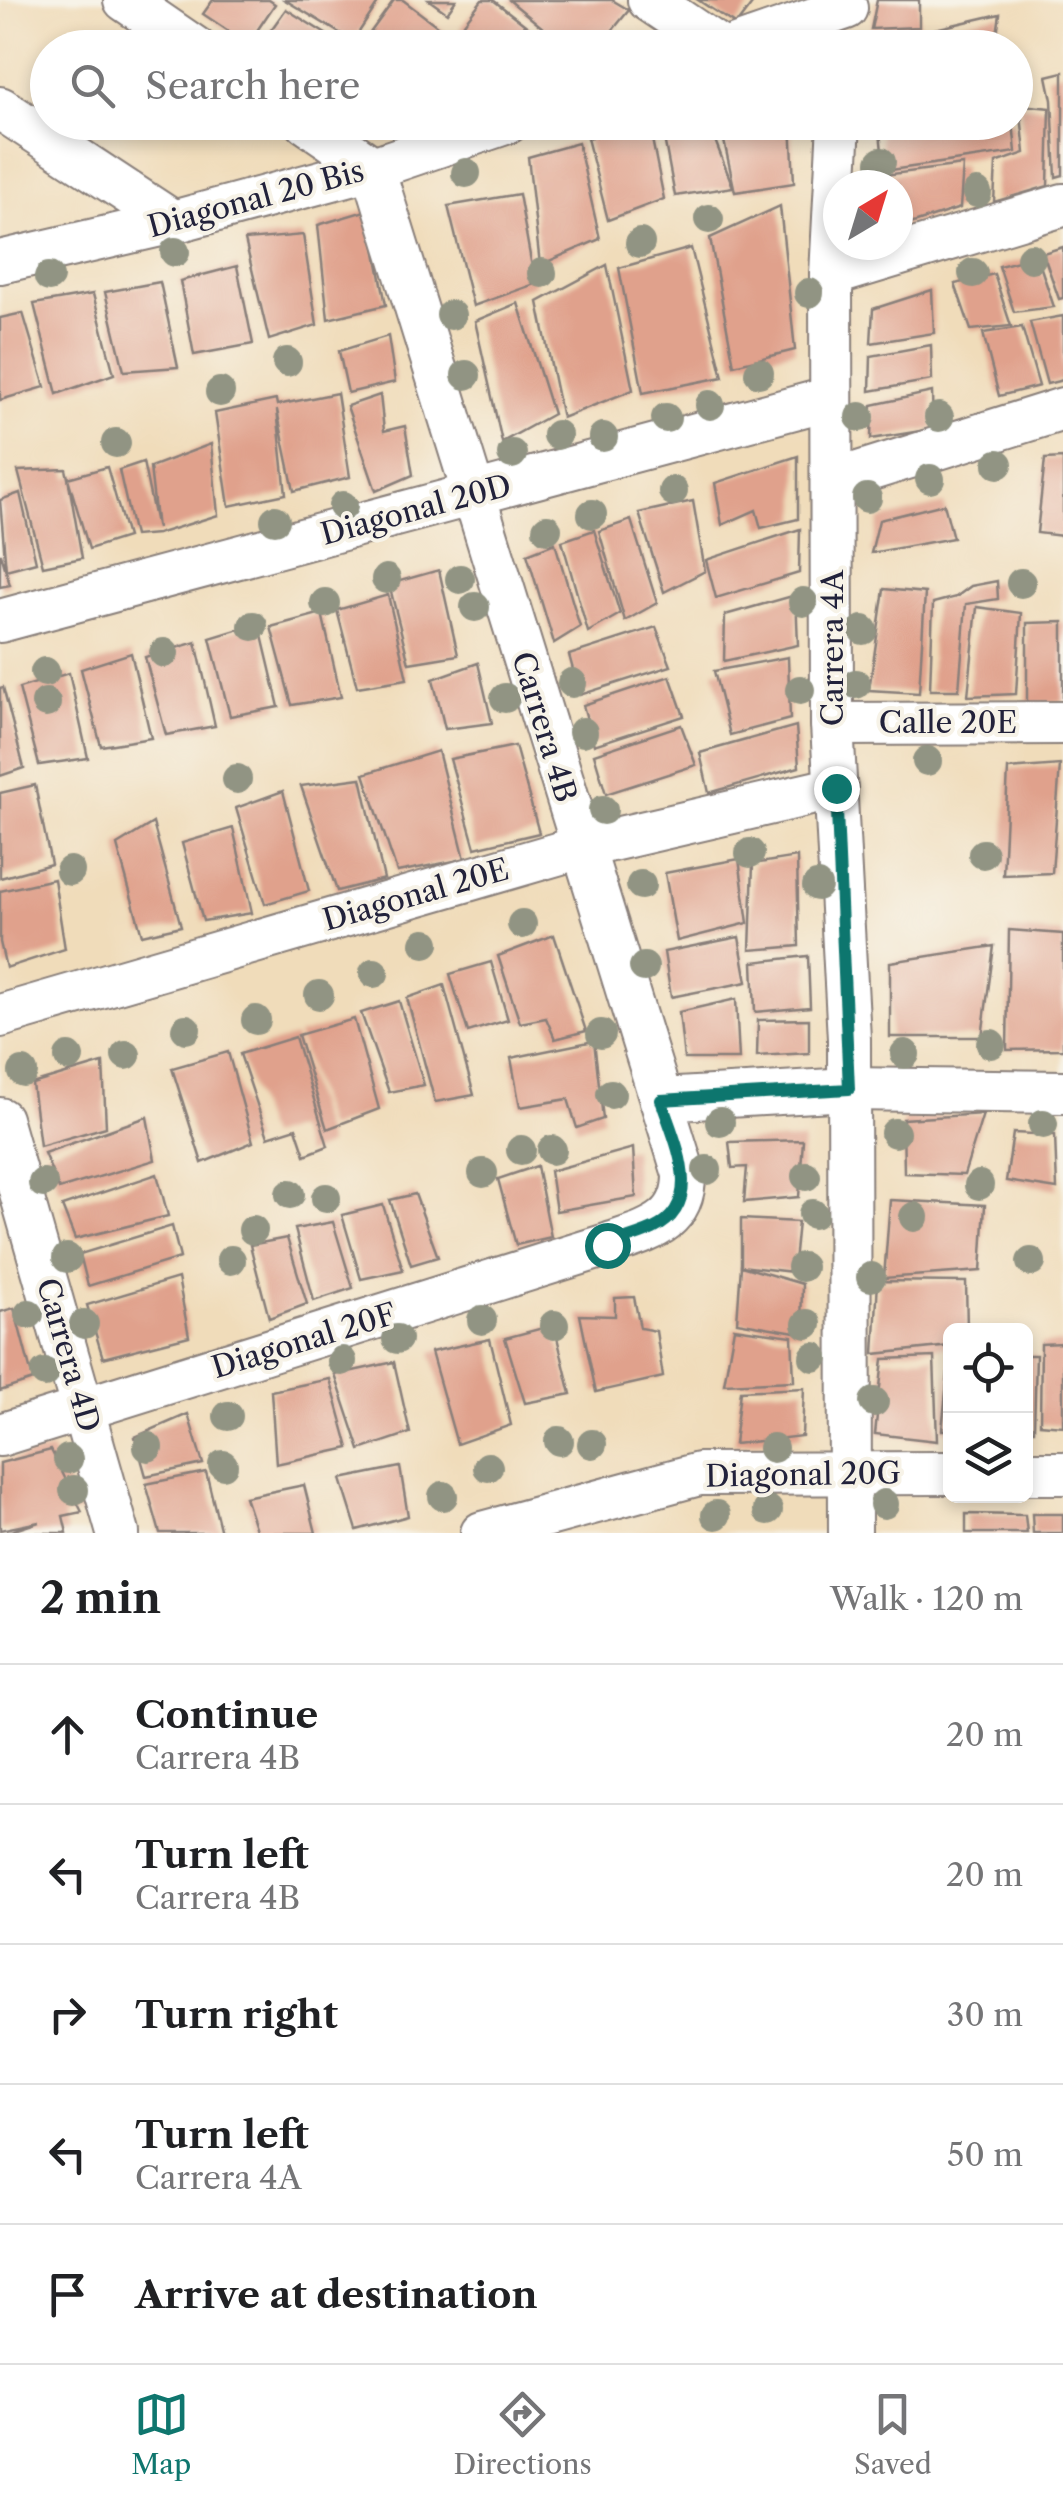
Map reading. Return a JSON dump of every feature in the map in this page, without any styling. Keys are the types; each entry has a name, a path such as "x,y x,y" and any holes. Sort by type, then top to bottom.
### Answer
{"street":[{"path":"125,0 169,30"},
{"path":"649,0 693,30"},
{"path":"801,30 845,19"},
{"path":"0,108 30,128"},
{"path":"49,140 174,222"},
{"path":"333,140 374,168"},
{"name":"Diagonal 20 Bis","path":"0,262 174,222 374,168 456,140"},
{"name":"Carrera 4A","path":"839,140 830,275 832,724 849,1089 850,1533"},
{"name":"Carrera 4B","path":"374,168 580,848 684,1174 684,1192 670,1216 655,1228 607,1245"},
{"path":"830,275 1063,204"},
{"name":"Diagonal 20D","path":"0,621 831,398"},
{"path":"833,481 1063,409"},
{"name":"Calle 20E","path":"832,724 1063,723"},
{"name":"Diagonal 20E","path":"0,1016 580,848 836,788"},
{"path":"661,1100 849,1089 1063,1092"},
{"name":"Carrera 4D","path":"0,1119 118,1533"},
{"name":"Diagonal 20F","path":"0,1435 607,1245"},
{"name":"Diagonal 20G","path":"482,1533 699,1474 943,1473"},
{"path":"1033,1473 1063,1474"}],"building":[{"path":"213,0 269,0 275,4 257,30 227,30 203,14"},
{"path":"285,0 380,0 360,30 335,30"},
{"path":"394,0 403,0 442,30 372,30"},
{"path":"429,0 456,0 447,13"},
{"path":"482,0 493,0 532,30 462,30 460,28"},
{"path":"509,0 612,0 629,10 613,30 545,30"},
{"path":"698,0 755,0 736,25"},
{"path":"877,0 919,0 919,27 871,29"},
{"path":"286,9 319,30 271,30"},
{"path":"1000,14 998,30 931,30"},
{"path":"1063,72 1063,175 1056,177 1047,76"},
{"path":"1033,106 1050,108 1048,186 994,202 996,163 1025,153 1024,140 1033,140"},
{"path":"588,140 652,140 664,199 608,220"},
{"path":"664,140 715,140 733,187 675,196"},
{"path":"724,140 792,140 794,183 735,192"},
{"path":"881,140 1015,140 1016,152 884,170"},
{"path":"578,143 600,239 540,265 528,157"},
{"path":"963,165 960,208 913,223 913,171"},
{"path":"519,194 535,284 473,306 448,206"},
{"path":"780,206 795,350 734,365 710,238"},
{"path":"368,210 386,305 328,319 318,225"},
{"path":"303,235 317,325 269,340 245,240"},
{"path":"1063,247 1063,298 1059,299 1043,253"},
{"path":"691,248 723,377 643,393 619,268"},
{"path":"1037,256 1054,307 1014,312 999,266"},
{"path":"607,265 633,390 562,418 538,302"},
{"path":"237,266 253,344 194,355 180,281"},
{"path":"994,274 1011,326 971,330 955,284"},
{"path":"160,282 178,367 124,371 105,292"},
{"path":"932,290 934,333 871,343 873,309"},
{"path":"93,294 114,374 57,394 34,304"},
{"path":"518,303 553,414 502,442 475,321"},
{"path":"23,313 45,387 0,400 0,318"},
{"path":"1063,316 1063,380 1047,384 1030,322"},
{"path":"1022,327 1039,386 999,396 983,333"},
{"path":"388,336 395,382 348,393 339,351"},
{"path":"931,345 932,380 870,391 871,356"},
{"path":"932,392 933,429 871,439 872,405"},
{"path":"337,393 350,477 294,491 277,410 286,494 229,506 215,413"},
{"path":"380,395 384,431 405,426 413,475 376,491 347,406"},
{"path":"211,444 218,515 157,534 134,536 119,470 143,462 157,529 150,467"},
{"path":"798,456 798,519 761,528 756,510 722,525 715,483"},
{"path":"1063,458 1063,536 1037,533 1045,459"},
{"path":"107,467 127,537 89,549 68,478"},
{"path":"66,469 82,558 43,566 18,471"},
{"path":"20,493 36,562 6,570 0,500"},
{"path":"693,501 705,571 664,592 639,513"},
{"path":"944,504 953,538 871,553 879,520"},
{"path":"631,520 657,603 625,621 599,531"},
{"path":"800,529 799,573 716,598 706,560"},
{"path":"594,530 620,614 588,632 562,541"},
{"path":"555,543 580,627 554,643 527,554"},
{"path":"0,554 10,585 0,587"},
{"path":"439,570 458,655 409,663 389,584"},
{"path":"997,581 998,599 966,604 959,690 930,690 933,603 956,597 971,586"},
{"path":"884,589 925,593 919,693 869,690"},
{"path":"388,595 407,679 357,687 337,610"},
{"path":"796,595 798,645 724,661 725,615"},
{"path":"977,607 1021,613 1016,694 968,696"},
{"path":"322,613 341,697 292,705 271,627"},
{"path":"1063,622 1063,701 1027,705 1027,623"},
{"path":"259,623 279,707 230,716 210,638"},
{"path":"656,627 671,666 580,695 569,655"},
{"path":"196,642 215,726 166,735 145,657"},
{"path":"131,653 151,738 101,746 81,669"},
{"path":"788,657 790,719 730,735 714,671"},
{"path":"478,663 492,723 445,729 433,679"},
{"path":"69,673 88,758 39,765 19,688"},
{"path":"670,676 684,716 594,745 583,705"},
{"path":"3,687 24,768 0,776 0,688"},
{"path":"681,725 696,765 606,794 594,754"},
{"path":"796,726 799,767 709,793 700,753"},
{"path":"515,746 539,833 475,848 450,759"},
{"path":"438,751 465,859 397,872 364,774"},
{"path":"1060,765 1052,873 1003,875 1008,769"},
{"path":"361,778 384,879 337,891 301,786"},
{"path":"35,785 51,864 0,878 0,793"},
{"path":"283,791 309,891 265,904 236,808"},
{"path":"153,823 181,926 142,935 117,845"},
{"path":"233,828 252,913 203,921 182,843"},
{"path":"797,857 799,946 750,950 753,864"},
{"path":"739,859 748,923 677,941 665,873"},
{"path":"54,879 65,949 6,968 0,942 0,891"},
{"path":"1009,930 1063,934 1063,1049 1007,1050"},
{"path":"554,935 586,1031 555,1039 546,1018 520,1023 498,956"},
{"path":"739,937 747,982 671,997 664,952"},
{"path":"994,946 982,1037 890,1037 890,962"},
{"path":"808,956 810,1007 755,1012 753,962"},
{"path":"491,962 508,1020 468,1032 450,974"},
{"path":"444,985 474,1095 435,1102 407,998"},
{"path":"736,999 739,1059 684,1059 679,1012"},
{"path":"399,1001 424,1085 389,1092 361,1013"},
{"path":"354,1019 379,1109 327,1129 298,1035"},
{"path":"809,1019 809,1053 757,1056 758,1020"},
{"path":"295,1037 328,1146 305,1155 296,1128 268,1137 240,1054"},
{"path":"594,1041 603,1119 577,1128 568,1099 520,1107 511,1058"},
{"path":"228,1052 253,1142 202,1163 172,1068"},
{"path":"103,1063 106,1127 40,1146 32,1084"},
{"path":"983,1114 964,1175 904,1173 903,1119"},
{"path":"147,1117 155,1160 59,1189 44,1153"},
{"path":"1013,1133 1055,1135 1057,1189 1006,1181"},
{"path":"803,1140 799,1197 744,1202 747,1167 732,1168 729,1142"},
{"path":"633,1148 636,1197 556,1211 550,1171"},
{"path":"537,1166 551,1237 516,1245 498,1179"},
{"path":"157,1174 168,1216 75,1239 62,1206"},
{"path":"415,1194 438,1257 411,1265 390,1200"},
{"path":"890,1200 985,1205 981,1271 884,1278"},
{"path":"383,1205 403,1270 361,1279 342,1215"},
{"path":"741,1219 798,1222 793,1272 741,1266"},
{"path":"333,1222 353,1288 314,1301 295,1229"},
{"path":"172,1226 180,1258 88,1286 80,1254"},
{"path":"287,1238 307,1304 269,1318 250,1245"},
{"path":"741,1266 802,1284 801,1333 737,1322"},
{"path":"178,1278 189,1336 103,1358 87,1305"},
{"path":"878,1281 966,1282 967,1323 943,1323 943,1347 874,1354"},
{"path":"634,1297 640,1328 656,1331 663,1377 596,1392 580,1315 615,1316 615,1298"},
{"path":"14,1308 33,1380 0,1391 0,1312"},
{"path":"554,1325 571,1394 525,1403 505,1338"},
{"path":"734,1328 792,1336 794,1381 724,1384"},
{"path":"490,1339 511,1425 457,1444 431,1352"},
{"path":"1063,1343 1063,1426 1040,1424 1041,1344"},
{"path":"1033,1355 1036,1355 1034,1430"},
{"path":"934,1357 937,1441 875,1434 883,1359"},
{"path":"394,1362 410,1433 360,1450 335,1375"},
{"path":"330,1379 349,1448 276,1464 271,1391"},
{"path":"804,1388 802,1436 734,1444 740,1391"},
{"path":"188,1414 203,1464 146,1476 135,1437"},
{"path":"51,1450 82,1512 63,1516 67,1533 5,1533 39,1522 0,1530 0,1463"},
{"path":"400,1467 408,1516 357,1530 341,1479"},
{"path":"206,1472 221,1533 160,1533 146,1484"},
{"path":"304,1485 316,1533 257,1533 245,1497"},
{"path":"966,1514 1025,1515 1027,1533 966,1533"},
{"path":"1032,1514 1063,1514 1063,1533 1033,1533"}],"route":[{"path":"607,1245 655,1228 670,1216 684,1192 684,1174 661,1100 849,1089 836,788"}]}
